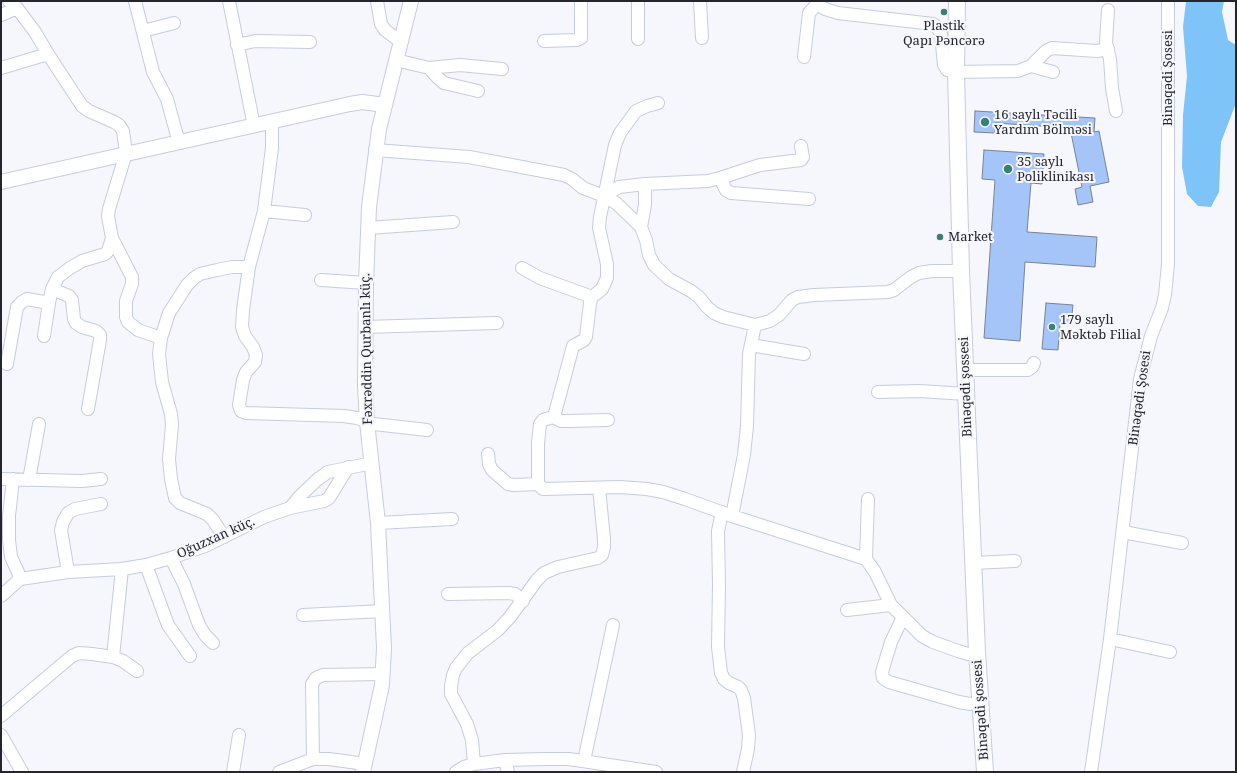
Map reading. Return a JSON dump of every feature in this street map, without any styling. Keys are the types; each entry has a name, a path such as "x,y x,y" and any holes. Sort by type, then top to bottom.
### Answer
{"main road":[{"name":"Binəqədi şossesi","path":"957,1 956,72 965,370 977,652 985,772"}],"street":[{"path":"135,1 153,72 167,99 179,143"},
{"path":"229,1 254,126"},
{"path":"377,1 381,24 385,30 401,42"},
{"name":"Fəxrəddin Qurbanlı küç.","path":"364,768 379,705 383,674 383,611 378,523 367,422 365,386 368,228 375,150 396,60 412,1"},
{"path":"544,41 577,40 581,38 581,1"},
{"path":"638,1 638,39"},
{"path":"700,1 702,38"},
{"name":"Binəqədi Şosesi","path":"1091,772 1110,639 1140,379 1150,336 1162,308 1165,296 1168,264 1168,1"},
{"path":"804,57 809,13 817,2 825,9 838,13 933,24 938,28 941,34 944,65 948,70 956,72 1018,71 1031,66 1046,51 1052,48 1097,51 1108,49"},
{"path":"1,15 13,5 35,32 82,106 89,111 119,125 122,131 126,153 108,216 112,238 132,277 132,284 126,304 126,317 128,322 138,330 161,338"},
{"path":"1108,10 1106,43 1110,59 1112,88 1116,111"},
{"path":"143,31 174,23"},
{"path":"237,45 255,41 310,42"},
{"path":"1,68 48,54"},
{"path":"396,60 429,68 460,65 502,69"},
{"path":"1031,66 1053,72"},
{"path":"429,68 444,83 478,91"},
{"path":"1,182 350,104 362,102 385,105"},
{"path":"553,417 558,406 573,346 582,342 586,337 592,297 602,289 607,278 607,264 599,228 601,210 615,145 620,133 636,111 658,103"},
{"path":"272,121 272,148 264,211 249,267 243,310 242,327 245,336 253,347 256,355 255,362 246,372 243,380 239,406 241,411 246,413 344,416 357,418 374,424 427,430"},
{"path":"604,196 619,187 645,184 708,181 760,164 801,160 803,157 801,146"},
{"path":"375,150 469,157 564,175 572,179 583,188 604,196 616,203 641,227 646,240 649,255 654,265 669,279 699,297 714,313 723,317 755,325 770,321 792,300 798,297 888,292 894,290 919,273 932,271 962,271"},
{"path":"720,178 726,190 731,193 809,199"},
{"path":"641,227 645,205 645,184"},
{"path":"264,211 305,215"},
{"path":"368,228 453,222"},
{"path":"44,336 52,289 58,277 82,261 105,254 108,251 112,238"},
{"path":"224,537 213,520 207,514 180,503 175,498 169,459 171,420 162,382 159,354 161,338 169,313 187,285 194,278 200,274 232,267 249,267"},
{"path":"522,268 540,278 592,297"},
{"path":"321,280 366,283"},
{"path":"52,289 69,296 72,300 74,319 76,323 82,327 96,331 100,335 88,409"},
{"path":"7,364 18,307 27,299 49,303"},
{"path":"365,327 498,323"},
{"path":"743,772 748,749 749,735 744,698 738,687 729,684 724,679 721,673 718,647 718,531 727,514 744,455 747,426 749,367 755,325"},
{"path":"751,346 804,354"},
{"path":"965,370 1028,370 1034,363"},
{"path":"878,392 920,391 966,394"},
{"path":"538,484 538,443 540,424 543,420 553,417 561,421 608,420"},
{"path":"29,480 39,424"},
{"path":"488,454 489,464 492,470 508,484 538,484 543,488 620,487 663,492 866,559"},
{"name":"Oğuzxan küç.","path":"20,579 68,572 122,570 171,558 204,546 264,517 290,508 300,496 328,472 372,463"},
{"path":"290,508 324,501 329,498 348,467"},
{"path":"1,596 20,579 18,572 6,558 9,540 7,479 101,479"},
{"path":"474,764 472,740 467,724 451,694 453,675 456,668 468,653 498,630 523,601 537,580 552,569 598,558 602,555 604,539 599,488"},
{"path":"868,499 866,559 891,605 922,636 932,642 963,653 968,654 977,652"},
{"path":"68,572 61,530 63,522 68,513 75,509 100,504"},
{"path":"378,523 452,519"},
{"path":"1123,532 1182,543"},
{"path":"171,558 184,584 199,626 213,643"},
{"path":"973,563 1015,561"},
{"path":"146,565 168,625 190,656"},
{"path":"113,657 122,570"},
{"path":"448,594 508,593 515,594 523,601"},
{"path":"847,610 891,605"},
{"path":"303,615 383,611"},
{"path":"903,617 891,642 882,672 883,678 889,682 959,702 981,703"},
{"path":"584,761 613,625"},
{"path":"1110,639 1170,652"},
{"path":"1,716 72,656 79,654 92,654 113,657 123,661 137,671"},
{"path":"313,759 312,684 316,678 323,675 383,674"},
{"path":"1,735 22,772"},
{"path":"233,772 239,735"},
{"path":"284,771 313,759 329,759 364,768"},
{"path":"456,772 464,767 474,764 506,766 569,759 656,772"}],"water":[{"path":"1186,1 1224,1 1222,12 1228,40 1236,45 1236,103 1221,142 1219,192 1211,207 1198,206 1187,194 1182,167 1183,115 1187,76 1183,27"}],"building":[{"path":"975,111 1095,118 1094,132 1099,131 1109,182 1090,186 1093,202 1078,205 1075,189 1082,187 1070,128 995,123 995,133 974,132"},
{"path":"984,150 1044,154 1042,184 1031,183 1027,232 1097,237 1095,267 1025,262 1020,341 984,338 995,180 982,179"},
{"path":"1046,303 1073,305 1071,325 1060,324 1058,350 1042,349"}],"place":[{"name":"Plastik Qapı Pəncərə","path":"944,12"},
{"name":"16 saylı Təcili Yardım Bölməsi","path":"985,122"},
{"name":"35 saylı Poliklinikası","path":"1008,169"},
{"name":"Market","path":"940,237"},
{"name":"179 saylı Məktəb Filial","path":"1052,327"}]}
